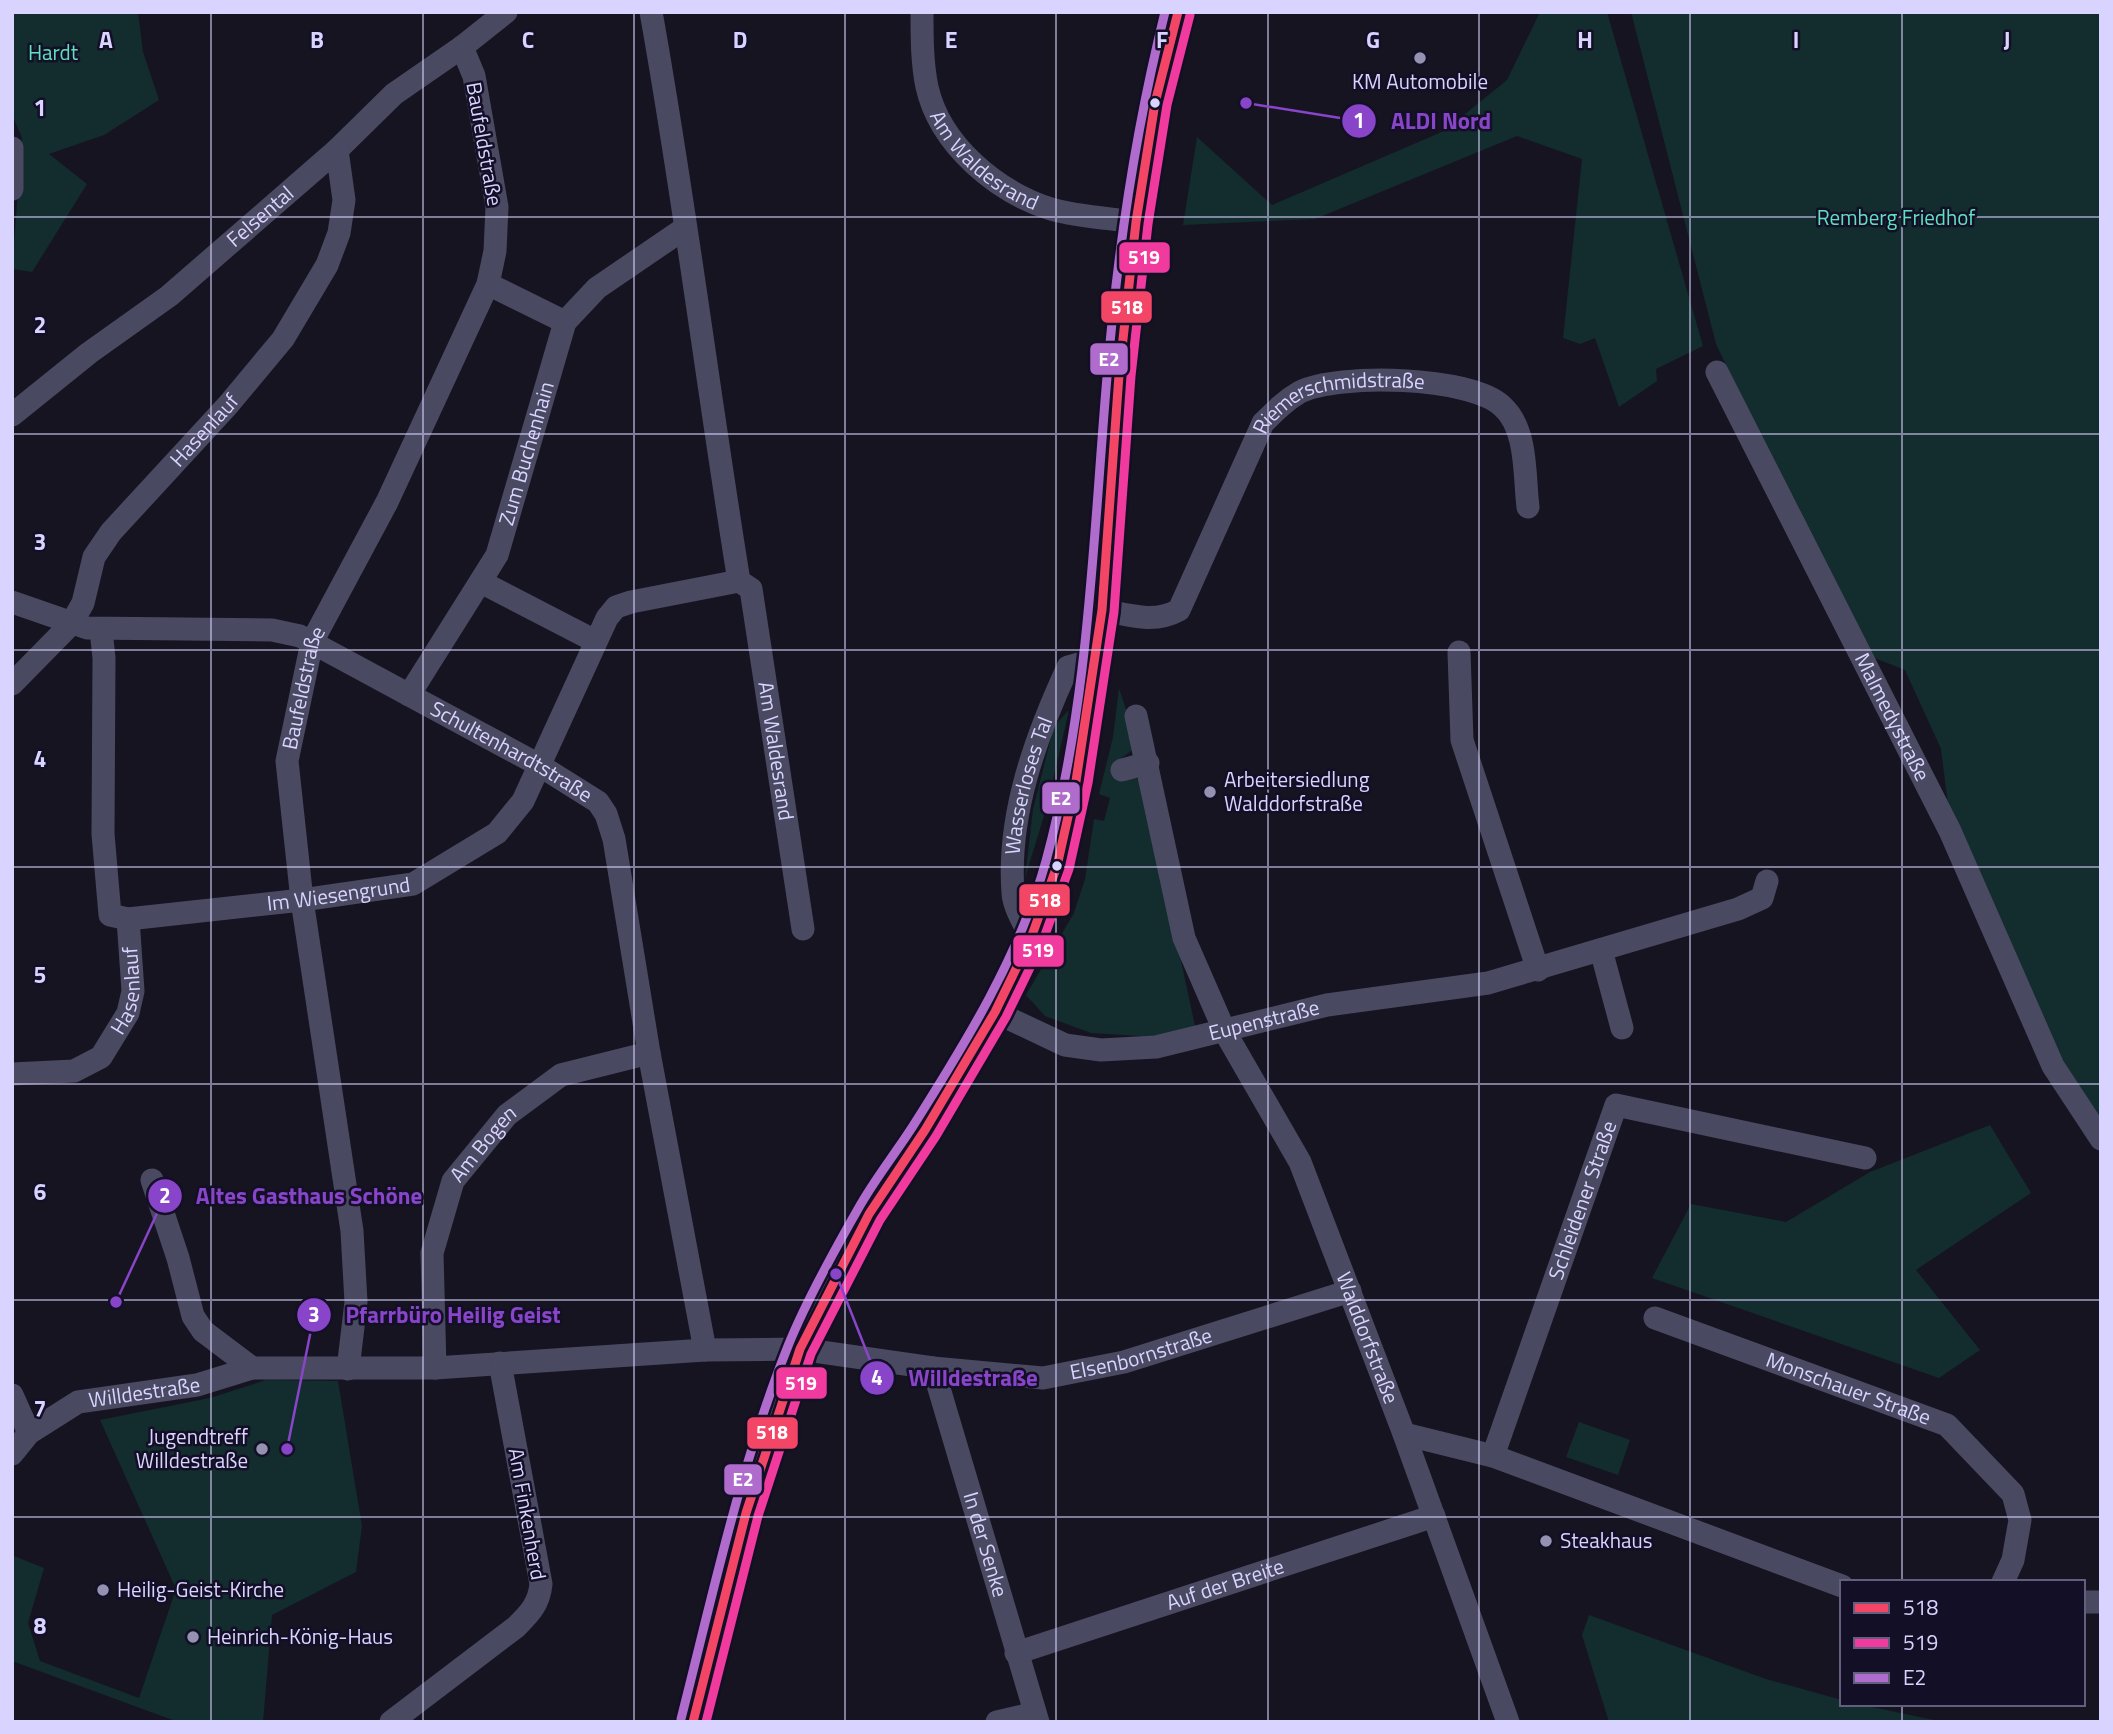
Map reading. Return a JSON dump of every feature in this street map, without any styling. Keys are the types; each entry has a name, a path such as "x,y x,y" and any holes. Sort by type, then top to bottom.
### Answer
{"main road":[{"name":"Wasserloses Tal","path":"693,1722 746,1513 800,1349 869,1214 925,1130 995,1012 1031,938 1059,854 1076,782 1102,610 1119,375 1136,222 1155,103 1178,12"}],"street":[{"name":"Felsental","path":"12,415 89,353 169,296 337,150 394,93 462,47 506,12"},
{"name":"Am Waldesrand","path":"651,12 672,131 739,581 751,589 803,929"},
{"name":"Am Waldesrand","path":"922,12 927,87 935,109 955,144 1017,196 1053,209 1136,222"},
{"name":"Baufeldstraße","path":"348,1369 356,1303 352,1231 302,900 287,761 312,642 387,502 488,284 495,251 497,207 474,76 462,47"},
{"path":"12,148 12,189"},
{"name":"Hasenlauf","path":"12,684 71,624 83,603 96,551 228,405 283,339 327,265 339,233 344,200 337,150"},
{"path":"488,284 565,322 597,288 685,228"},
{"name":"Zum Buchenhain","path":"410,695 498,555 565,322"},
{"name":"Malmedystraße","path":"1717,372 1950,831 2053,1066 2101,1139"},
{"name":"Riemerschmidstraße","path":"1102,610 1149,619 1167,617 1178,610 1263,423 1280,406 1302,391 1370,382 1437,382 1468,387 1486,395 1503,406 1517,430 1522,448 1528,508"},
{"path":"539,765 595,641 616,607 739,581"},
{"path":"481,582 595,641"},
{"name":"Schultenhardtstraße","path":"12,602 71,624 101,629 272,630 300,636 539,765 598,802 606,814 614,839 649,1053 705,1350"},
{"name":"Hasenlauf","path":"12,1074 74,1071 101,1057 128,1013 133,991 128,919 110,915 103,834 104,658 101,629"},
{"path":"1459,652 1462,740 1538,970"},
{"name":"Wasserloses Tal","path":"1031,938 1013,896 1016,837 1025,778 1046,714 1068,667 1096,659"},
{"name":"Walddorfstraße","path":"1136,716 1184,938 1225,1032 1300,1162 1404,1434 1508,1722"},
{"path":"1122,770 1148,763"},
{"name":"Im Wiesengrund","path":"128,919 302,900 413,884 497,833 523,801 539,765"},
{"name":"Eupenstraße","path":"995,1012 1065,1045 1101,1051 1156,1047 1328,1005 1488,983 1538,970 1738,909 1762,898 1767,881"},
{"path":"1601,950 1622,1028"},
{"name":"Am Bogen","path":"435,1367 432,1253 453,1181 506,1115 561,1075 649,1053"},
{"name":"Schleidener Straße","path":"1493,1456 1616,1105 1865,1158"},
{"path":"152,1180 178,1258 193,1316 203,1331 252,1368"},
{"name":"Elsenbornstraße","path":"800,1349 933,1368 1043,1378 1124,1362 1350,1291"},
{"name":"Monschauer Straße","path":"1655,1318 1947,1425 2013,1493 2020,1520 2014,1560 2004,1580"},
{"name":"Willdestraße","path":"12,1454 29,1433 78,1402 197,1385 252,1368 435,1367 705,1350 800,1349"},
{"name":"Am Finkenherd","path":"391,1722 516,1627 532,1611 539,1598 541,1584 500,1363"},
{"name":"In der Senke","path":"933,1368 1037,1717"},
{"path":"12,1395 29,1433"},
{"path":"1404,1434 1493,1456 1840,1585"},
{"name":"Auf der Breite","path":"1016,1653 1434,1516"},
{"path":"996,1722 1037,1717"}],"green space":[{"name":"Hardt","path":"12,12 138,12 143,52 159,100 104,135 49,154 87,184 32,272 12,269 22,138 12,114"},
{"path":"1540,12 1607,12 1703,346 1656,369 1657,381 1619,407 1595,338 1580,344 1563,338 1582,159 1517,136 1315,219 1183,225 1197,137 1272,205 1444,131 1507,80"},
{"name":"Remberg Friedhof","path":"1631,12 2101,12 2101,1137 2054,1066 1951,829 1941,749 1905,670 1862,653 1716,344"},
{"path":"1119,688 1138,746 1115,763 1143,783 1195,1026 1155,1037 1091,1033 1045,1016 1026,995 1074,913 1085,879 1094,819 1104,821 1110,798 1099,794 1113,737"},
{"path":"1069,710 1047,806 1025,878 1033,809 1054,726"},
{"path":"1990,1125 2031,1193 1916,1270 1980,1350 1939,1378 1652,1278 1691,1204 1786,1222 1870,1172"},
{"path":"266,1380 338,1381 362,1526 356,1572 272,1615 263,1722 178,1722 12,1661 14,1556 44,1568 28,1623 40,1661 139,1698 176,1589 100,1420 210,1398"},
{"path":"1579,1422 1630,1440 1618,1475 1566,1457"},
{"path":"1589,1615 1766,1679 1840,1699 1840,1706 1867,1706 1943,1722 1609,1722 1582,1635"}],"transit line":[{"name":"E2","path":"681,1719 741,1484 771,1391 795,1329 864,1198 933,1095 989,998 1022,931 1046,861 1072,742 1081,681 1111,331 1122,239 1136,148 1165,12"},
{"name":"518","path":"693,1722 746,1513 800,1349 869,1214 925,1130 995,1012 1031,938 1057,866 1076,781 1102,610 1119,375 1136,222 1155,103 1178,12"},
{"name":"519","path":"706,1722 758,1516 811,1354 880,1220 936,1136 1006,1017 1042,943 1069,869 1088,783 1114,612 1131,376 1148,224 1167,105 1190,15"}],"place":[{"name":"KM Automobile","path":"1420,58"},
{"name":"ALDI Nord","path":"1246,103"},
{"name":"Arbeitersiedlung Walddorfstraße","path":"1210,792"},
{"name":"Willdestraße","path":"836,1274"},
{"name":"Altes Gasthaus Schöne","path":"116,1302"},
{"name":"Jugendtreff Willdestraße","path":"262,1449"},
{"name":"Pfarrbüro Heilig Geist","path":"287,1449"},
{"name":"Steakhaus","path":"1546,1541"},
{"name":"Heilig-Geist-Kirche","path":"103,1590"},
{"name":"Heinrich-König-Haus","path":"193,1637"}]}
